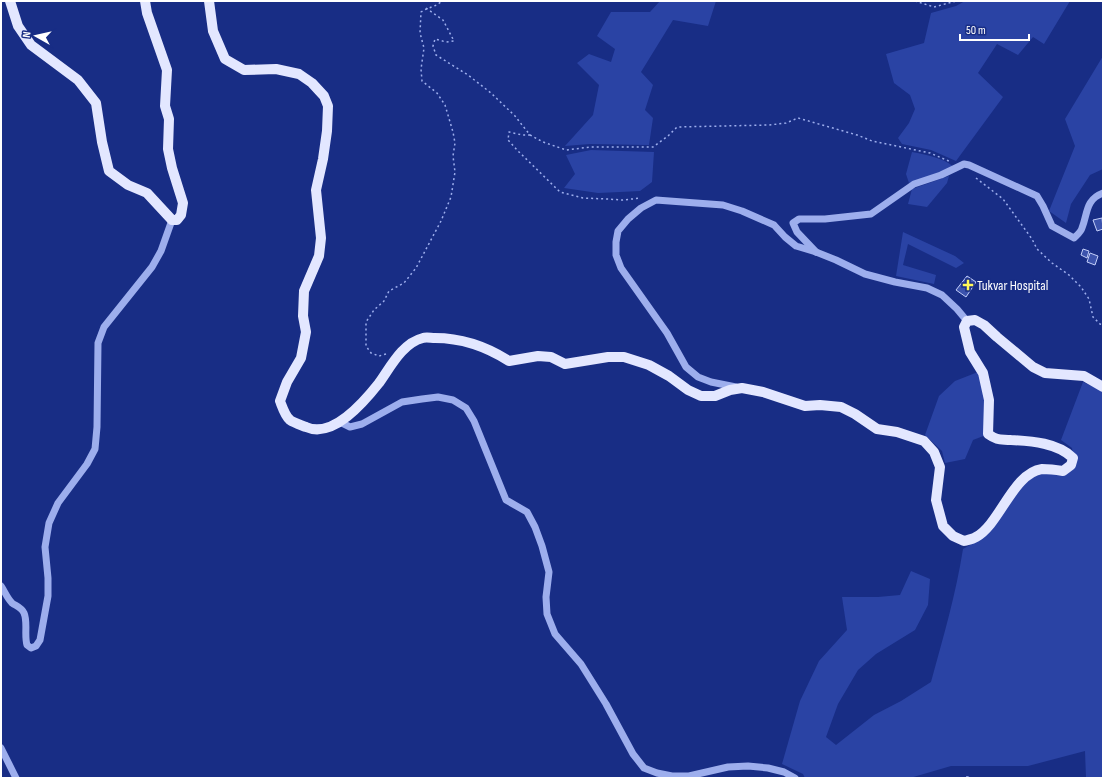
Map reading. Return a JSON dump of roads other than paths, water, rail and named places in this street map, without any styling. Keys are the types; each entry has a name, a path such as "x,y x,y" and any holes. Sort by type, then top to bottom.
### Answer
{"main road":[{"path":"10,1 18,26 31,45 78,80 96,103 109,171 128,185 147,193 172,220 177,220 181,215 183,202 172,168 168,149 169,119 166,106 167,70 147,13 145,1"},
{"path":"209,1 213,31 225,59 244,70 276,69 299,74 312,83 324,96 328,106 323,159 316,190 320,232 319,256 304,291 303,316 306,332 301,358 287,382 280,401 289,419 311,429 321,430 340,422 361,403 378,384 400,354 409,345 422,338 446,338 464,341 495,352 509,361 538,356 551,357 565,364 608,357 624,357 649,365 670,376 688,390 701,396 715,396 730,390 742,388 763,392 805,406 820,405 841,408 855,414 877,429 897,432 924,441 934,452 940,467 936,500 944,526 953,536 964,541 976,537 986,529 1019,484 1029,474 1041,469 1063,471 1071,465 1073,458 1067,452 1050,445 1011,440 996,440 988,434 989,400 983,373 970,352 964,327 967,321 975,320 984,324 997,337 1034,367 1046,373 1084,376 1103,388"}],"street":[{"path":"816,252 797,232 793,223 799,219 871,214 914,184 941,175 964,164 1037,196 1052,226 1074,238 1082,229 1088,207 1096,196 1103,193"},
{"path":"742,388 711,382 698,377 686,367 667,333 621,268 616,255 618,231 628,219 641,208 656,200 723,205 742,211 774,225 796,246 816,252 865,274 927,288 942,295 967,321"},
{"path":"1,586 12,604 20,607 23,612 25,619 26,645 31,648 36,646 40,640 48,596 45,547 49,522 58,503 87,464 95,449 97,427 98,344 100,336 104,327 152,267 161,251 172,220"},
{"path":"340,422 350,427 362,424 402,402 438,397 453,400 466,408 474,421 506,500 527,512 535,527 549,572 546,597 547,614 555,634 581,664 606,704 633,754 644,768 657,773 672,776 688,776 728,767 748,766 768,768 784,772 795,778"},
{"path":"1,748 16,778"}],"place":[{"name":"Tukvar Hospital","path":"968,285"}]}
